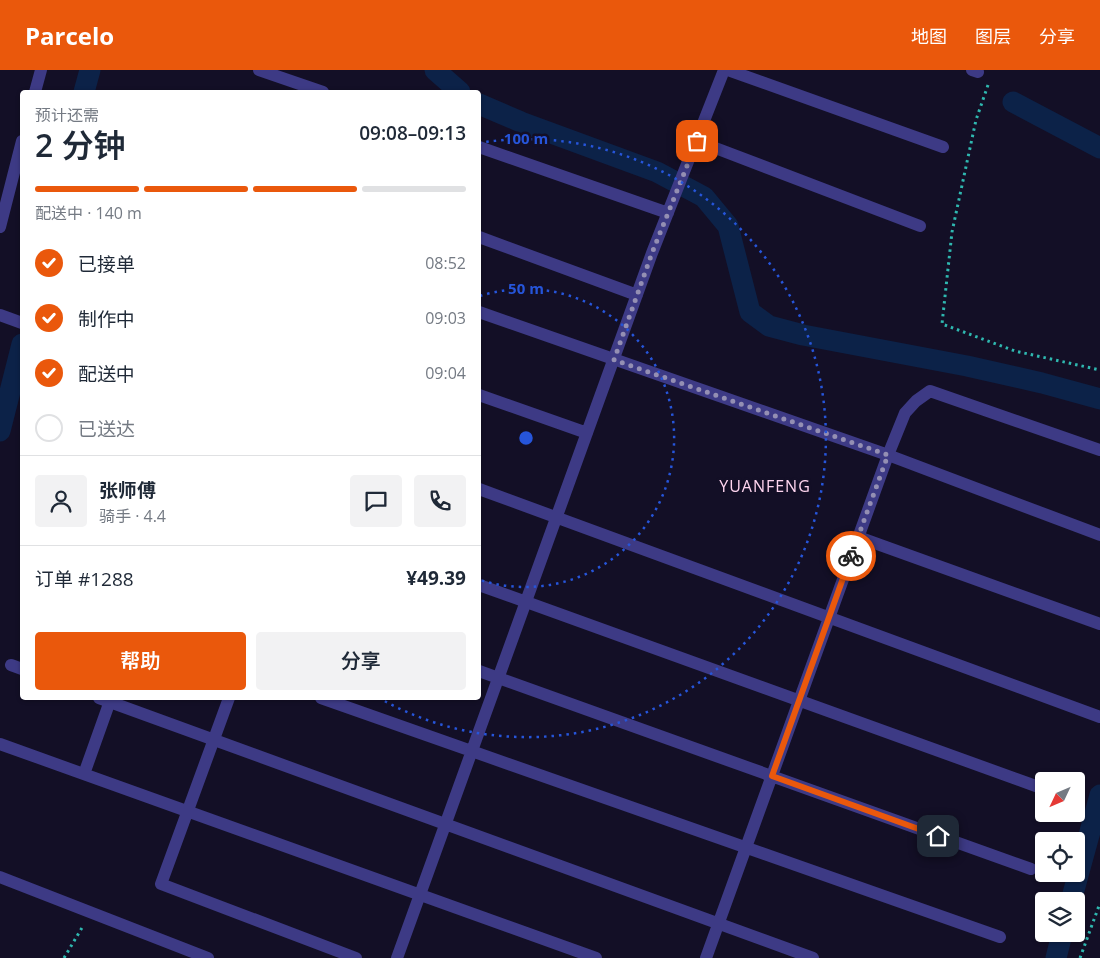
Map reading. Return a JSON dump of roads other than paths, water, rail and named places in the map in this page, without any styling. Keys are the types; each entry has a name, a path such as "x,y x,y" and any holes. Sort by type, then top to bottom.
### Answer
{"street":[{"path":"36,90 41,70"},
{"path":"259,70 317,90"},
{"path":"397,958 637,295 724,70"},
{"path":"728,70 943,147"},
{"path":"697,141 920,226"},
{"path":"481,148 668,213"},
{"path":"0,226 20,150"},
{"path":"481,238 637,295"},
{"path":"481,313 888,455 1100,535"},
{"path":"4,316 20,322"},
{"path":"706,958 829,616 905,413 916,401 930,391 1100,450"},
{"path":"481,396 587,433"},
{"path":"481,490 1098,716"},
{"path":"858,537 1100,624"},
{"path":"481,586 1035,785"},
{"path":"481,672 1031,869"},
{"path":"84,774 105,700"},
{"path":"108,700 812,958"},
{"path":"227,700 161,884 356,958"},
{"path":"327,700 1000,937"},
{"path":"0,744 596,958"},
{"path":"0,877 208,958"}],"waterway":[{"path":"85,90 90,70"},
{"path":"435,70 458,90"},
{"path":"1013,102 1100,148"},
{"path":"481,105 521,122 657,172 704,197 728,226 750,312 769,326 803,335 967,366 1042,383 1100,399"},
{"path":"0,431 20,352"},
{"path":"1073,892 1100,795"},
{"path":"1056,958 1060,942"}],"district":[{"name":"YUANFENG","path":"765,486"}]}
